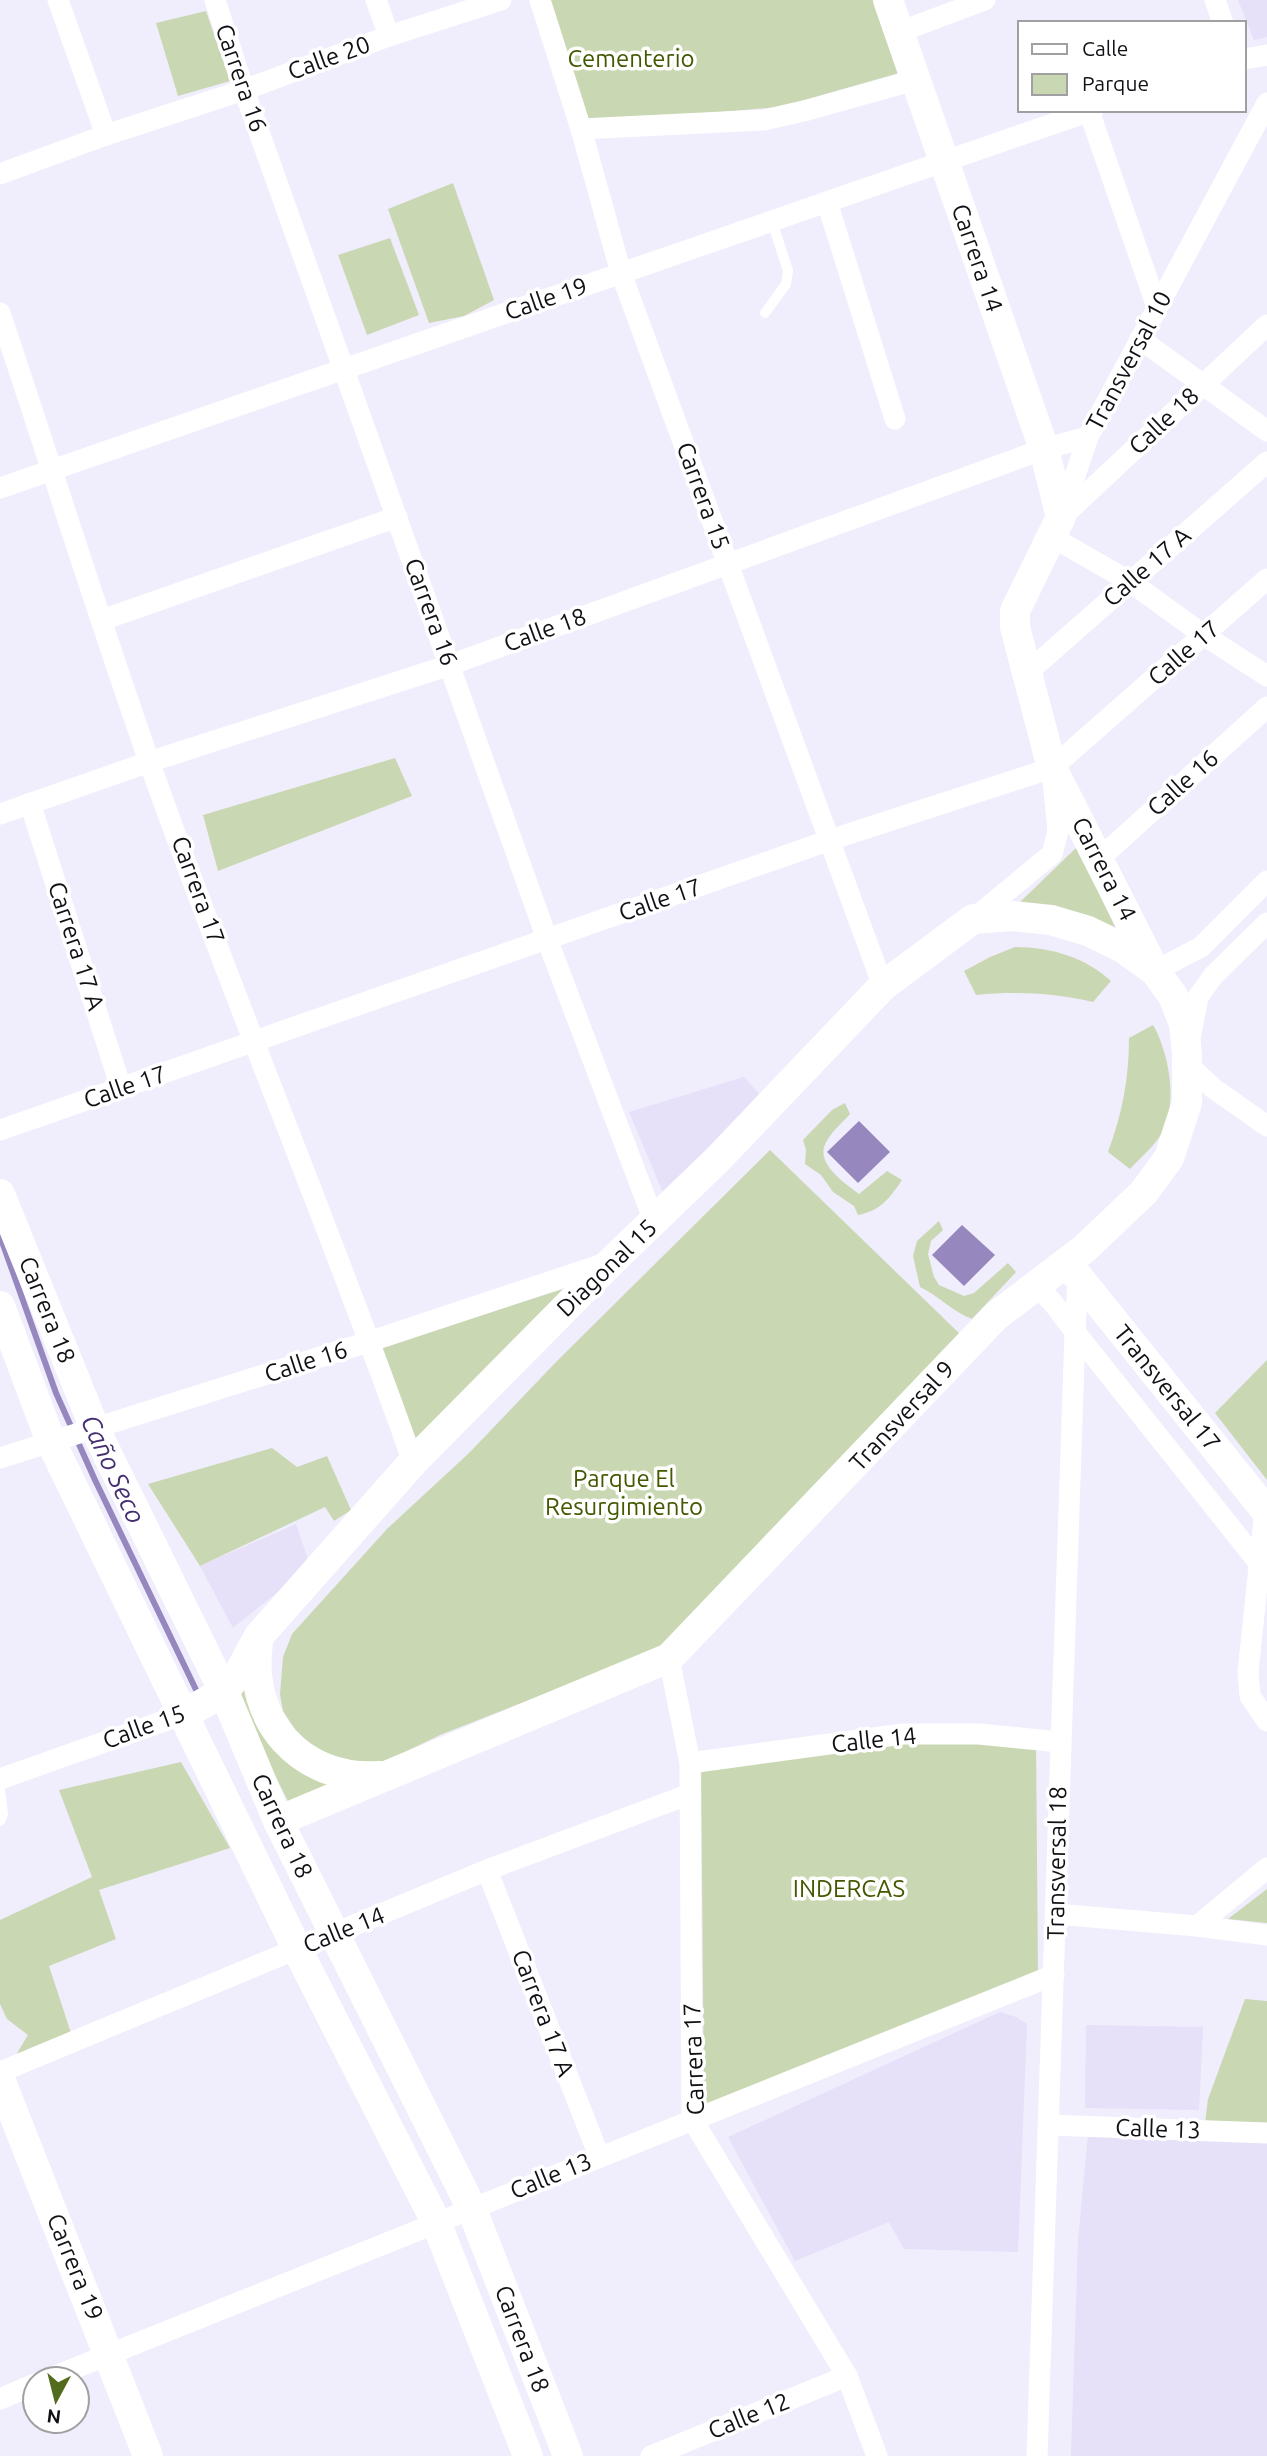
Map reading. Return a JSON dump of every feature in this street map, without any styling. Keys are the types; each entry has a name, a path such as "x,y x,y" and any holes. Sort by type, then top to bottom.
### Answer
{"street":[{"path":"58,0 106,135"},
{"name":"Carrera 16","path":"215,0 244,90 547,939 654,1221"},
{"path":"376,0 389,36"},
{"name":"Calle 20","path":"0,174 106,135 244,90 389,36 501,0"},
{"name":"Carrera 15","path":"540,0 581,129 621,273 883,986"},
{"name":"Carrera 14","path":"888,0 1044,449 1057,527"},
{"path":"899,32 985,0"},
{"path":"1215,0 1222,21"},
{"path":"1246,59 1267,55"},
{"path":"581,129 764,120 915,80"},
{"name":"Transversal 10","path":"1015,627 1016,611 1057,527 1087,437 1267,103"},
{"name":"Calle 19","path":"0,488 1088,112"},
{"path":"1091,112 1157,307"},
{"path":"827,202 895,419"},
{"name":"Carrera 17","path":"0,313 149,762 254,1042 371,1341 413,1462"},
{"name":"Calle 18","path":"1057,527 1267,324"},
{"path":"1140,339 1267,431"},
{"name":"Calle 18","path":"0,814 149,762 450,665 1044,449 1087,437"},
{"name":"Calle 17 A","path":"1028,673 1129,581 1267,462"},
{"path":"102,620 397,517"},
{"path":"1057,527 1205,636 1267,676"},
{"name":"Calle 17","path":"0,1130 830,841 1052,768 1267,579"},
{"name":"Carrera 14","path":"973,919 1052,854 1058,831 1052,768 1015,627"},
{"name":"Calle 16","path":"1099,859 1267,707"},
{"name":"Carrera 14","path":"1052,768 1155,971"},
{"name":"Carrera 17 A","path":"30,803 121,1088"},
{"path":"1155,971 1201,947 1267,881"},
{"path":"973,919 1012,916 1063,924 1088,931 1123,948 1155,971 1173,996 1184,1024 1187,1059 1213,1088 1267,1126"},
{"name":"Diagonal 15","path":"259,1636 413,1462 611,1262 717,1160 883,986 973,919"},
{"name":"Transversal 9","path":"389,1775 669,1658 996,1316 1036,1285 1072,1271 1144,1192 1169,1158 1187,1103 1187,1059 1198,997 1213,976 1267,923"},
{"name":"Carrera 18","path":"0,1194 70,1436 184,1714 299,1948 453,2215 528,2456"},
{"name":"Calle 16","path":"0,1458 611,1262"},
{"name":"Transversal 18","path":"1037,2456 1075,1332 1072,1271"},
{"name":"Transversal 17","path":"1072,1271 1266,1511"},
{"path":"1036,1285 1259,1563"},
{"name":"Carrera 18","path":"0,1306 70,1436 204,1651 278,1821 332,1935 453,2215 568,2456"},
{"path":"1266,1511 1248,1672 1251,1696 1267,1721"},
{"path":"204,1651 230,1651 259,1636"},
{"path":"259,1636 255,1664 258,1692 268,1718 285,1741 307,1760 333,1772 361,1777 389,1775"},
{"name":"Calle 15","path":"0,1779 184,1714 224,1692 240,1671 259,1636"},
{"name":"Carrera 17","path":"669,1658 690,1763 692,2119 847,2376 877,2456"},
{"name":"Calle 14","path":"690,1763 903,1734 979,1734 1060,1742"},
{"path":"278,1821 389,1775"},
{"name":"Calle 14","path":"0,2073 487,1871 690,1794"},
{"path":"1197,1926 1267,1868"},
{"name":"Carrera 17 A","path":"487,1871 599,2156"},
{"path":"1056,1914 1267,1935"},
{"name":"Calle 13","path":"83,2365 1054,1975"},
{"name":"Carrera 19","path":"0,2079 148,2456"},
{"name":"Calle 13","path":"1049,2125 1267,2133"},
{"name":"Calle 12","path":"651,2456 847,2376"},
{"path":"0,2399 21,2390"}],"lane":[{"path":"765,313 786,284 788,271 772,221"},
{"path":"0,1791 3,1814 0,1821"}],"shaded area":[{"path":"1238,0 1267,0 1267,37 1254,40"},
{"path":"744,1077 760,1095 667,1202 629,1112"},
{"path":"859,1121 890,1152 858,1183 827,1152"},
{"path":"962,1225 995,1255 964,1286 932,1255"},
{"path":"296,1524 310,1566 233,1628 200,1566"},
{"path":"1000,2012 1027,2024 1018,2252 904,2249 889,2222 795,2261 728,2137"},
{"path":"1086,2025 1203,2027 1199,2110 1085,2108"},
{"path":"1088,2135 1267,2140 1267,2456 1071,2456 1078,2241"}],"green space":[{"name":"Cementerio","path":"550,0 874,0 899,73 780,107 588,123"},
{"path":"206,11 230,81 178,96 156,23"},
{"path":"453,183 494,300 464,316 429,323 388,209"},
{"path":"390,238 419,315 367,335 338,255"},
{"path":"395,758 412,796 218,871 203,815"},
{"path":"1077,847 1116,929 1017,905"},
{"path":"1015,947 1066,955 1090,966 1111,981 1093,1002 1035,994 976,995 964,971"},
{"path":"1153,1025 1167,1061 1169,1115 1158,1138 1130,1169 1108,1152 1124,1096 1129,1038"},
{"path":"845,1103 850,1114 833,1132 824,1147 826,1163 831,1170 859,1194 887,1171 902,1180 884,1203 858,1215 854,1206 833,1192 821,1175 805,1164 806,1150 803,1140 832,1110"},
{"name":"Parque El Resurgimiento","path":"770,1150 962,1336 662,1648 440,1735 378,1765 345,1763 302,1740 283,1711 280,1694 283,1657 292,1634 387,1529 469,1453 557,1361"},
{"path":"939,1221 943,1230 931,1241 928,1254 939,1285 964,1296 974,1293 1008,1263 1016,1272 972,1319 920,1287 913,1256 917,1241"},
{"path":"566,1288 414,1441 380,1348"},
{"path":"1267,1360 1267,1480 1215,1413"},
{"path":"272,1448 297,1467 327,1456 351,1510 334,1521 325,1507 200,1566 148,1484"},
{"path":"241,1680 338,1785 290,1805 235,1697"},
{"name":"INDERCAS","path":"902,1735 1036,1740 1038,1972 704,2105 701,1759"},
{"path":"181,1762 230,1848 99,1890 116,1939 49,1966 71,2033 16,2055 28,2035 7,2019 0,2004 0,1920 92,1877 59,1790"},
{"path":"1267,1889 1267,1923 1228,1919"},
{"path":"1245,1999 1267,2001 1267,2132 1204,2131 1208,2099"}],"waterway":[{"name":"Caño Seco","path":"0,1236 56,1393 200,1698"}]}
